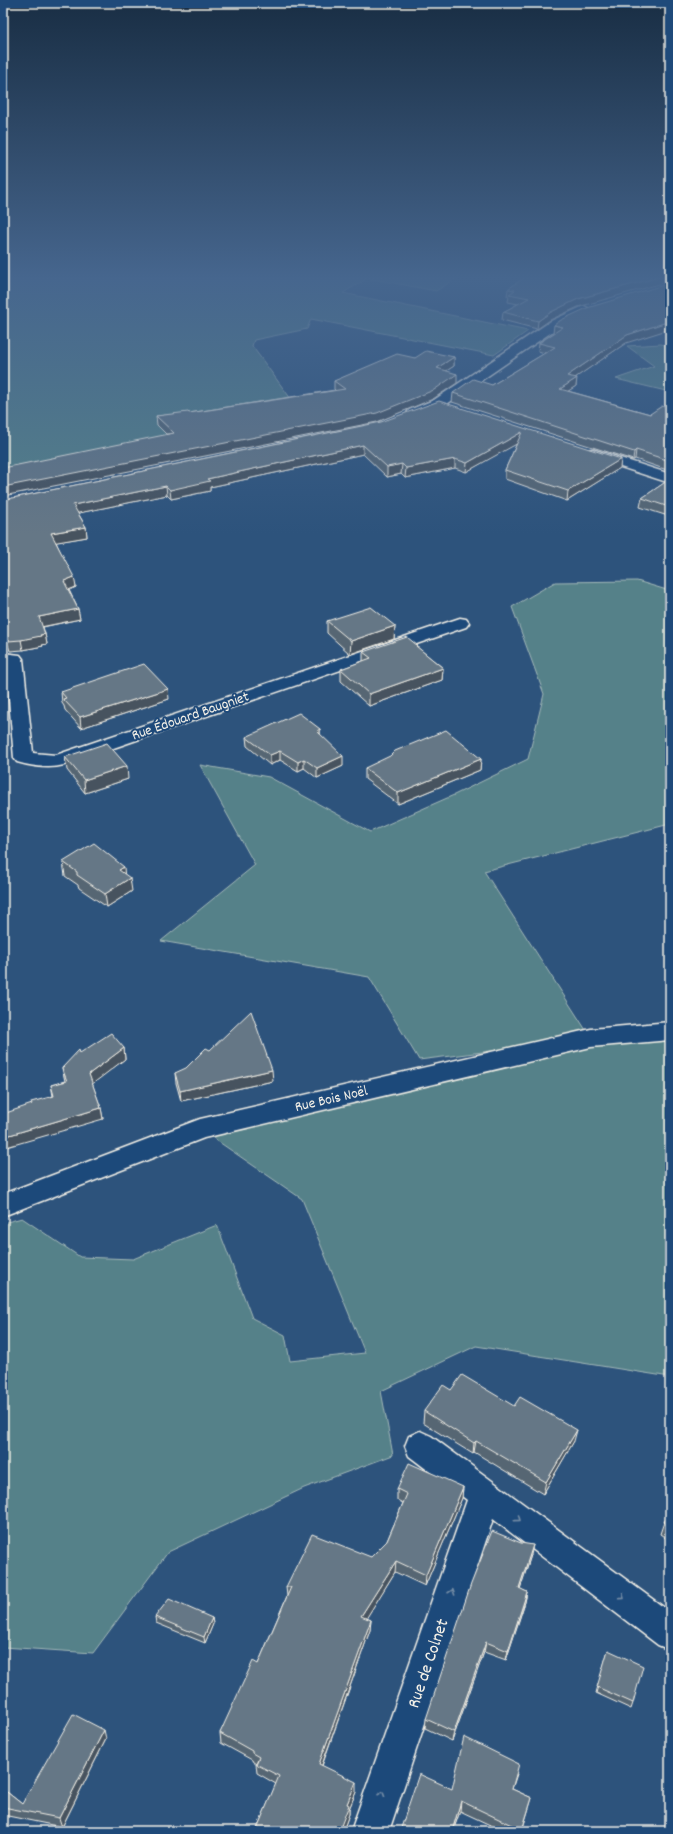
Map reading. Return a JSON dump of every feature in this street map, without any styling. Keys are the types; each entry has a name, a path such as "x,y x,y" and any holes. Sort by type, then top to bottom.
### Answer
{"street":[{"path":"404,417 439,403 498,363"},
{"path":"439,403 454,408"},
{"path":"580,450 670,479"},
{"name":"Rue Édouard Baugniet","path":"3,658 14,658 24,758 57,761 460,623"},
{"name":"Rue Bois Noël","path":"3,1205 200,1129 591,1038 670,1030"},
{"path":"420,1446 670,1633"},
{"name":"Rue de Colnet","path":"370,1831 485,1494"}],"green space":[{"path":"3,363 264,363 294,403 297,417 3,469"},
{"path":"649,363 670,363 670,392 616,379 654,366"},
{"path":"637,581 670,591 670,824 484,871 591,1038 670,1031 670,1377 476,1346 381,1391 393,1455 304,1488 168,1552 93,1653 3,1647 3,1223 22,1218 80,1257 133,1259 217,1225 252,1318 285,1335 290,1361 365,1353 302,1199 200,1129 585,1039 419,1060 369,977 161,941 255,865 200,765 269,777 370,832 454,795 528,759 544,694 512,607 555,582"}],"building":[{"path":"377,363 445,363 437,368 457,374 434,390 377,413 3,487 3,468 174,433 156,416 189,413 345,389 334,381"},
{"path":"529,363 587,363 567,376 577,378 560,389 650,414 662,406 670,409 670,461 636,450 634,452 453,393 473,379 492,385"},
{"path":"439,401 621,459 568,491 505,470 522,432 467,463 455,459 406,468 402,464 387,467 363,445 207,479 210,481 170,490 166,486 73,505 86,527 51,533 74,577 64,581 78,609 39,617 45,634 40,635 41,636 8,641 3,625 3,500 381,422"},
{"path":"670,479 670,507 642,498"},
{"path":"371,607 395,626 351,641 327,621"},
{"path":"407,637 443,668 369,694 341,669 371,658 363,652"},
{"path":"144,664 168,689 80,717 63,699 66,698 61,692"},
{"path":"299,713 320,729 317,731 343,756 317,768 304,759 298,762 280,751 270,755 246,737"},
{"path":"446,730 481,759 398,793 365,768 390,756 395,751"},
{"path":"107,743 127,766 84,780 65,757"},
{"path":"94,843 124,867 119,870 130,878 105,894 77,875 77,872 63,862"},
{"path":"251,1011 272,1070 180,1091 175,1073 186,1068 206,1048 210,1050"},
{"path":"111,1033 124,1048 89,1074 101,1108 3,1137 3,1114 32,1104 31,1102 54,1096 51,1085 67,1081 62,1068 79,1050 80,1053"},
{"path":"462,1375 514,1406 520,1397 577,1430 546,1482 476,1441 474,1443 424,1411 443,1385 451,1390"},
{"path":"409,1463 463,1487 426,1575 396,1561 361,1616 371,1620 319,1764 356,1782 347,1804 349,1805 339,1831 256,1831 279,1776 256,1764 259,1757 252,1753 252,1751 220,1733 253,1661 258,1664 291,1587 286,1587 312,1534 371,1557 387,1541 407,1494 397,1489"},
{"path":"670,1514 670,1526 664,1522"},
{"path":"492,1531 521,1543 533,1545 519,1588 527,1592 508,1651 486,1642 454,1732 426,1719 471,1584"},
{"path":"169,1599 212,1618 204,1637 155,1617"},
{"path":"608,1650 643,1666 633,1703 597,1687"},
{"path":"73,1714 104,1730 59,1818 3,1807 3,1789 22,1804"},
{"path":"464,1737 519,1764 512,1789 532,1798 522,1830 461,1801 452,1831 400,1831 419,1774 452,1789"}]}
